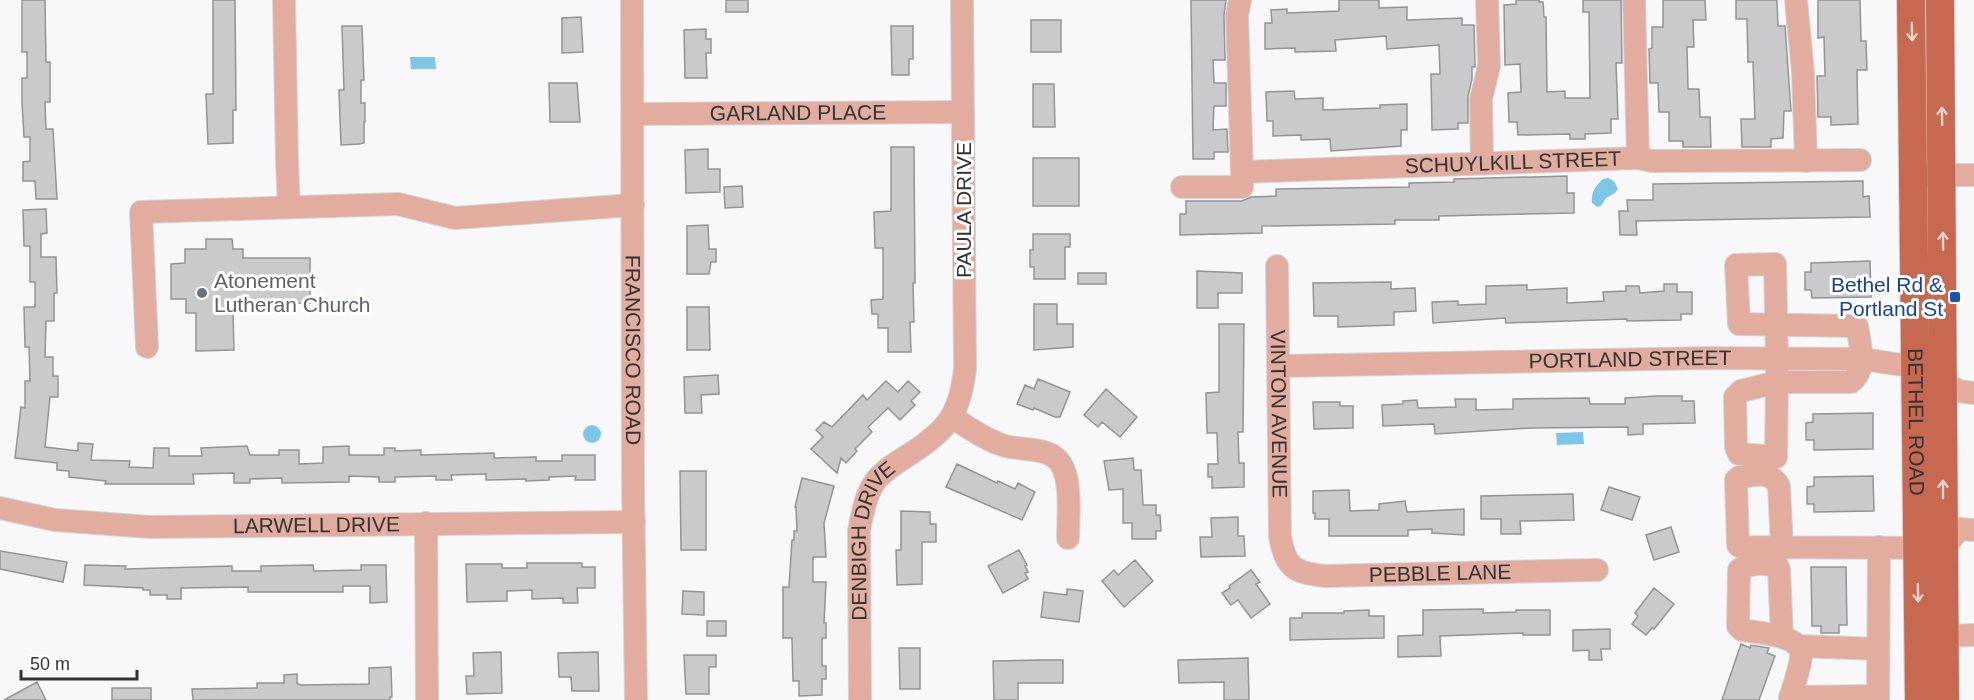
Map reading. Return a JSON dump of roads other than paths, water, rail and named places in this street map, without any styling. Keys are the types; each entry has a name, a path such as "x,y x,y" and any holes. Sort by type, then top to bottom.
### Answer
{"main road":[{"name":"BETHEL ROAD","path":"1911,0 1928,175 1944,384 1919,700"},
{"name":"BETHEL ROAD","path":"1940,0 1916,367 1930,548 1944,636 1945,700"}],"street":[{"path":"284,0 290,206"},
{"name":"FRANCISCO ROAD","path":"632,0 636,700"},
{"name":"PAULA DRIVE","path":"952,417 962,394 965,369 962,0"},
{"path":"1182,188 1242,187 1237,15 1239,0"},
{"path":"1482,163 1481,99 1489,66 1487,0"},
{"path":"1634,0 1638,158"},
{"path":"1796,0 1803,73 1806,161"},
{"name":"GARLAND PLACE","path":"633,114 963,112"},
{"name":"SCHUYLKILL STREET","path":"1242,172 1638,158 1652,161 1860,160"},
{"path":"1928,175 1974,175"},
{"path":"147,347 141,212 398,204 455,219 633,205"},
{"name":"VINTON AVENUE","path":"1277,266 1280,536 1282,550 1288,563"},
{"path":"1776,325 1857,326 1862,359 1858,376 1851,382 1777,382 1777,359 1776,325"},
{"name":"PORTLAND STREET","path":"1279,366 1708,358 1862,359 1916,367 1959,392 1974,393"},
{"path":"952,417 989,440 1008,447 1048,453 1057,458 1063,466 1067,484 1068,538"},
{"name":"DENBIGH DRIVE","path":"860,700 859,531 865,505 875,482 892,465 940,433 952,417"},
{"name":"LARWELL DRIVE","path":"0,507 55,519 150,527 634,522"},
{"path":"426,523 427,700"},
{"path":"1782,547 1930,548 1960,530 1974,530"},
{"path":"1878,649 1790,641 1801,655 1790,699 1878,698 1879,547"},
{"name":"PEBBLE LANE","path":"1288,563 1296,571 1325,576 1597,570"},
{"path":"1944,636 1974,635"}],"water":[{"path":"410,57 435,57 436,69 411,69"},
{"path":"1608,178 1614,181 1618,189 1606,198 1601,206 1597,207 1592,203 1592,196 1603,179"},
{"path":"592,425 598,428 601,434 598,440 592,443 586,440 583,434 586,428"},
{"path":"1583,432 1584,444 1557,445 1556,433"}],"place":[{"name":"Atonement Lutheran Church","path":"202,293"},
{"name":"Bethel Rd & Portland St","path":"1955,297"}]}
